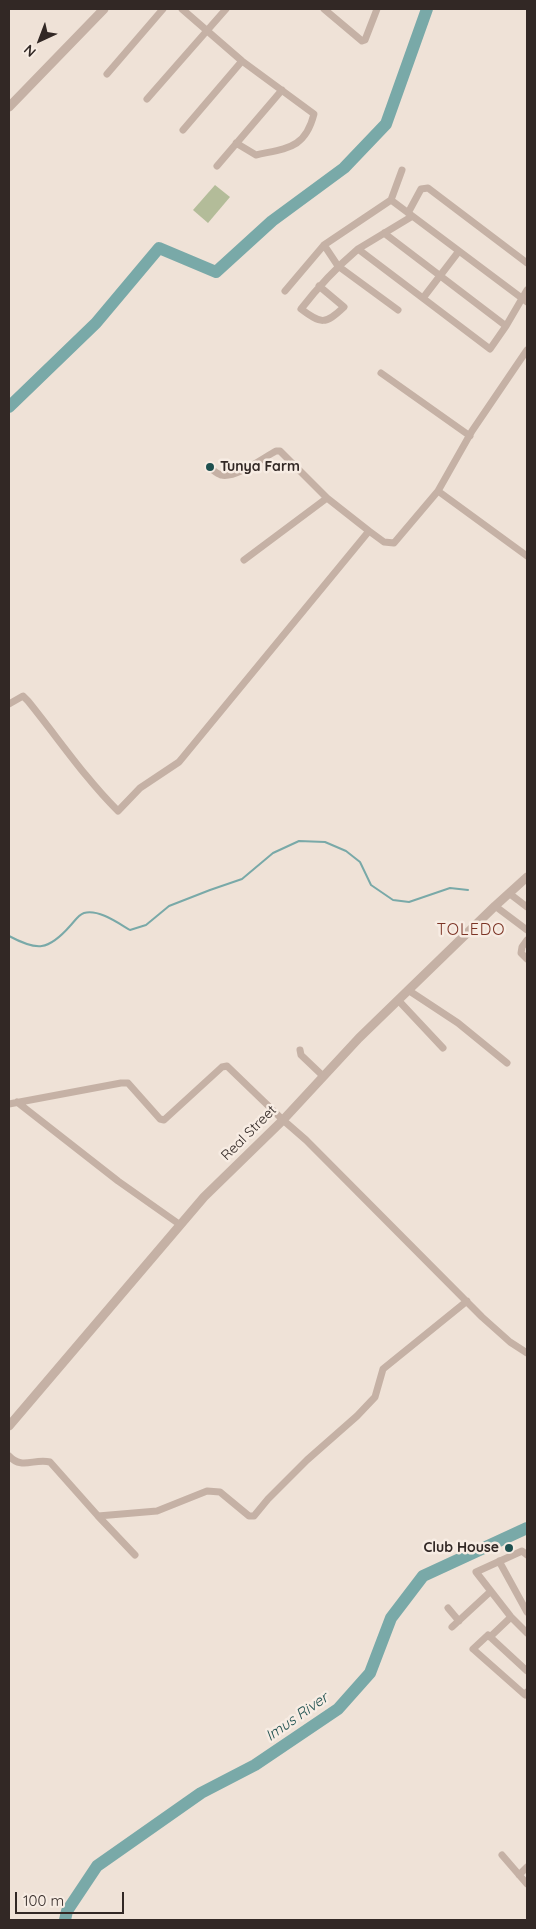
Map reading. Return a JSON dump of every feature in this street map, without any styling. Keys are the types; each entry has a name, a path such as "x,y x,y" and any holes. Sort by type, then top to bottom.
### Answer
{"street":[{"path":"9,107 104,9"},
{"path":"107,74 163,9"},
{"path":"182,9 242,61 314,114 310,129 294,146 256,155 236,143"},
{"path":"147,99 226,9"},
{"path":"324,9 362,40 364,40 377,9"},
{"path":"183,130 242,61"},
{"path":"217,166 282,90"},
{"path":"286,291 324,244 391,200 402,170"},
{"path":"319,286 344,307 326,321 316,321 301,309 319,286 338,266 358,249 410,215 421,189 428,188 527,264"},
{"path":"391,200 525,300"},
{"path":"384,232 506,326"},
{"path":"324,244 338,266 398,310"},
{"path":"358,249 490,349 525,300 527,290"},
{"path":"424,298 458,251"},
{"path":"210,468 220,475 229,476 276,451 280,451 327,498 384,542 394,543 438,491 470,436 527,350"},
{"path":"381,373 470,436"},
{"path":"438,491 527,556"},
{"path":"244,560 327,498"},
{"path":"9,704 23,696 71,754 80,769 118,811 140,788 180,762 370,531"},
{"name":"Real Street","path":"9,1426 179,1224 210,1191 283,1120 323,1076 408,990 527,877"},
{"path":"510,894 527,907"},
{"path":"495,906 527,930"},
{"path":"527,940 521,952 527,959"},
{"path":"408,990 458,1023 507,1063"},
{"path":"398,1000 443,1048"},
{"path":"300,1050 301,1055 323,1076"},
{"path":"9,1104 128,1083 160,1119 164,1120 224,1066 312,1145 510,1342 527,1353"},
{"path":"17,1102 118,1181 179,1224"},
{"path":"98,1516 157,1511 207,1491 220,1492 249,1516 254,1516 268,1498 375,1397 383,1370 467,1301"},
{"path":"9,1456 14,1462 22,1464 43,1460 50,1462 135,1555"},
{"path":"527,1555 522,1551 476,1572 511,1617 527,1633"},
{"path":"499,1561 527,1612"},
{"path":"452,1627 491,1591"},
{"path":"448,1608 459,1621"},
{"path":"490,1638 511,1617"},
{"path":"517,1623 527,1617"},
{"path":"527,1671 488,1635 473,1649 525,1695 527,1692"},
{"path":"502,1855 527,1884"},
{"path":"518,1875 527,1867"}],"green space":[{"path":"215,185 230,197 208,223 193,210"}],"waterway":[{"path":"9,407 96,323 159,248 216,272 272,221 344,168 386,124 427,9"},
{"path":"9,936 27,944 42,946 55,940 80,915 90,912 108,917 130,930 146,925 169,906 242,879 273,853 299,841 325,842 346,851 360,862 371,885 393,900 409,902 450,888 468,890"},
{"name":"Imus River","path":"65,1920 67,1911 97,1866 201,1793 255,1765 338,1709 370,1673 391,1618 423,1576 527,1528"}],"place":[{"name":"Tunya Farm","path":"210,467"},
{"name":"Club House","path":"509,1548"}],"district":[{"name":"TOLEDO","path":"471,930"}]}
